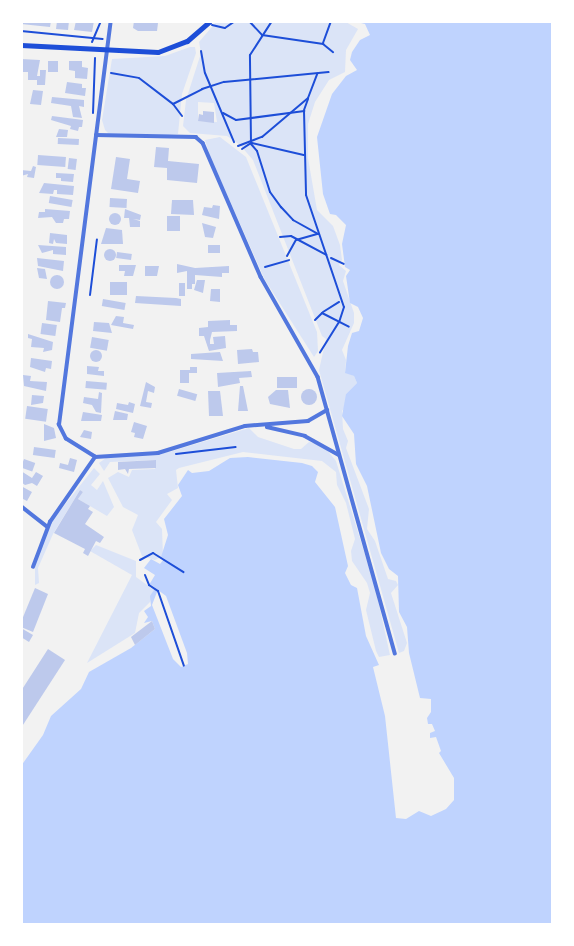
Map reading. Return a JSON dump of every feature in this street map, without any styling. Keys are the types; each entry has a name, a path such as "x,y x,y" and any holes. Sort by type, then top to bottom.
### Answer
{"highway":[{"path":"21,44 147,53 170,50 193,38 209,22"}],"street":[{"path":"111,21 105,51 105,70 59,425 66,439 95,457 158,453 246,426 308,421 327,410"},
{"path":"96,135 199,138 257,269 308,355 327,410 395,653"},
{"path":"263,426 305,436 340,455"},
{"path":"33,567 48,527 95,457"},
{"path":"21,506 48,527"}],"path":[{"path":"94,36 101,21"},
{"path":"209,22 217,28 235,21"},
{"path":"250,21 262,35 323,44 333,52"},
{"path":"267,21 262,35 252,48 249,119 251,143 257,150 270,192 281,207 293,219 318,234"},
{"path":"264,30 272,21"},
{"path":"323,44 331,21"},
{"path":"201,51 211,85 234,142"},
{"path":"95,58 92,112 99,116"},
{"path":"105,70 139,78 173,104 182,116"},
{"path":"173,104 211,85 251,77 329,72"},
{"path":"317,73 304,111 306,195 344,311 320,352"},
{"path":"242,149 308,98"},
{"path":"223,113 227,118 249,119 304,111"},
{"path":"238,146 251,143 306,155"},
{"path":"287,256 296,240 318,234"},
{"path":"280,237 291,236 344,264"},
{"path":"90,295 97,239"},
{"path":"257,269 289,260"},
{"path":"315,320 340,301"},
{"path":"323,313 349,327"},
{"path":"158,453 184,454 236,447"},
{"path":"141,560 153,553 184,572"},
{"path":"145,575 149,585 158,591 184,666"}],"shaded area":[{"path":"217,21 344,21 358,29 346,50 345,72 329,80 315,102 308,124 308,158 317,210 333,226 340,245 342,260 339,265 346,271 343,281 354,313 354,323 342,350 346,360 345,372 354,376 357,383 346,394 346,406 342,411 343,429 348,441 346,448 369,509 367,529 375,541 388,579 396,581 398,585 391,593 407,643 404,651 399,653 319,370 326,339 322,336 253,160 240,145 227,136 190,133 183,126 186,100 201,53 199,42","holes":["198,102 214,103 217,122 198,121"]},
{"path":"195,47 196,53 182,94 178,134 148,137 109,134 102,120 112,59 165,56"},
{"path":"220,137 246,157 317,332 318,351 314,357 265,280 210,156 205,140"},
{"path":"249,428 258,437 294,449 301,449 309,442 314,443 327,450 336,461 375,587 390,655 379,657 376,651 366,610 370,593 367,583 352,561 351,551 355,539 346,503 337,485 336,472 322,461 243,452 179,468 176,470 178,488 167,494 172,500 156,522 162,529 163,556 155,560 142,556 132,530 138,515 123,507 108,478 118,472 129,477 132,470 155,469 156,460 110,462 104,471 99,463 106,458 169,452"},
{"path":"94,468 100,474 91,485 97,490 103,481 114,507 107,516 78,499 83,492 80,490 53,534 38,568 39,583 35,585 35,566 51,522"},
{"path":"96,545 136,561 136,577 154,590 150,602 139,613 135,633 87,663 132,575 90,551"}],"water":[{"path":"353,21 553,21 553,925 21,925 21,766 43,735 51,716 81,689 89,672 131,648 155,629 152,621 144,623 148,617 144,611 151,606 150,596 154,590 149,585 155,575 144,568 151,559 160,564 164,559 161,557 168,535 164,519 182,496 178,485 188,470 192,473 209,471 230,458 248,457 302,463 312,466 318,472 315,482 335,507 348,566 345,573 351,585 357,588 366,636 379,665 373,667 385,716 396,818 406,819 419,811 431,816 446,809 454,800 454,778 439,753 441,751 436,737 430,738 430,733 435,731 432,724 428,724 427,718 431,712 431,699 420,698 409,653 407,627 399,612 398,576 389,569 381,553 367,486 356,464 354,434 342,416 346,394 357,383 354,376 345,373 348,346 352,333 359,331 363,318 358,307 350,303 346,276 350,270 345,267 342,244 346,225 336,215 330,214 323,194 317,137 332,94 346,76 357,70 350,60 352,52 360,40 370,35 365,24"}],"pier":[{"path":"150,584 166,596 187,653 188,664 181,667 173,659 152,605 157,592"}],"building":[{"path":"21,21 51,21 50,27 21,24"},
{"path":"57,21 69,21 68,30 56,29"},
{"path":"76,21 94,21 92,32 74,30"},
{"path":"134,21 158,23 157,31 138,31 133,28"},
{"path":"21,59 40,60 37,76 40,76 40,70 46,70 45,85 37,85 37,80 28,80 28,72 21,72"},
{"path":"48,61 58,61 58,72 48,72"},
{"path":"69,61 82,61 82,67 88,68 87,79 75,78 75,71 69,70"},
{"path":"67,82 82,84 82,88 86,88 85,96 65,93"},
{"path":"33,90 43,91 41,105 30,104"},
{"path":"52,97 84,100 84,107 79,106 82,118 73,117 71,106 51,103"},
{"path":"203,111 214,112 214,123 198,121 199,114 203,115"},
{"path":"52,116 83,120 82,127 79,127 78,131 70,129 71,126 51,120"},
{"path":"59,129 68,130 67,137 56,137"},
{"path":"58,138 79,139 79,145 58,144"},
{"path":"156,147 169,148 168,161 199,164 197,183 167,180 167,168 154,167"},
{"path":"38,155 66,157 65,167 37,165"},
{"path":"116,157 130,159 127,179 140,181 138,193 111,189"},
{"path":"69,158 77,159 76,170 68,169"},
{"path":"33,166 36,167 34,178 27,177 28,174 21,176 21,170 31,171"},
{"path":"56,173 74,174 73,182 61,181 61,178 56,178"},
{"path":"44,183 74,186 73,195 57,194 57,190 54,190 53,194 39,193"},
{"path":"50,196 73,200 71,207 49,203"},
{"path":"110,198 127,199 127,208 110,207"},
{"path":"172,200 193,200 194,215 171,214"},
{"path":"213,205 220,206 219,219 202,215 204,207 212,208"},
{"path":"45,209 70,211 69,219 56,223 52,217 38,218 39,212 45,212"},
{"path":"125,209 141,215 140,220 133,219 140,221 140,227 130,227 129,218 124,218"},
{"path":"110,214 120,214 120,224 110,224"},
{"path":"167,216 180,216 180,231 167,231"},
{"path":"202,223 216,227 213,238 205,237"},
{"path":"106,228 122,230 123,244 101,244"},
{"path":"50,233 67,235 67,244 56,243 54,239 53,244 49,243"},
{"path":"38,245 66,247 66,255 53,254 53,250 42,253"},
{"path":"208,245 220,245 220,253 208,253"},
{"path":"105,250 115,250 115,260 105,260"},
{"path":"117,252 132,254 131,260 116,258"},
{"path":"37,258 64,261 63,271 38,266"},
{"path":"177,264 195,268 229,266 229,273 222,273 222,277 195,275 195,284 192,284 192,289 187,289 187,271 177,273"},
{"path":"119,265 136,265 133,276 124,276 125,271 119,271"},
{"path":"145,266 159,266 157,276 145,276"},
{"path":"37,268 45,269 47,279 39,278"},
{"path":"54,275 60,275 64,282 60,289 54,289 50,285 50,279"},
{"path":"197,280 205,280 203,293 194,290"},
{"path":"110,282 127,282 127,295 110,295"},
{"path":"179,283 185,283 185,296 179,296"},
{"path":"211,289 220,289 220,302 210,301"},
{"path":"136,296 181,299 181,306 135,303"},
{"path":"103,299 126,303 124,310 102,306"},
{"path":"48,301 66,303 65,308 62,308 60,322 46,320"},
{"path":"116,316 124,317 123,323 134,325 133,329 111,325"},
{"path":"230,320 230,325 237,325 237,331 212,332 210,340 210,344 214,344 213,337 225,336 226,348 209,351 204,336 199,336 199,328 208,327 208,321"},
{"path":"94,322 109,323 112,333 93,331"},
{"path":"42,323 57,325 55,336 40,334"},
{"path":"28,334 53,342 52,350 43,352 44,348 31,347 32,339 28,338"},
{"path":"92,337 109,340 107,351 90,348"},
{"path":"252,349 253,352 258,352 259,362 238,364 237,350"},
{"path":"91,351 101,351 101,361 91,361"},
{"path":"220,352 223,361 191,359 191,354"},
{"path":"31,358 52,361 51,369 46,368 45,372 30,367"},
{"path":"87,366 99,367 98,371 104,371 104,376 87,374"},
{"path":"190,367 197,367 197,373 189,373 189,383 180,383 180,370 190,370"},
{"path":"251,371 252,377 239,378 240,383 218,387 217,373"},
{"path":"23,375 31,376 30,381 47,382 46,391 24,386"},
{"path":"277,377 297,377 297,388 277,388"},
{"path":"86,381 107,383 106,390 85,388"},
{"path":"146,382 155,387 154,393 148,391 146,402 152,403 151,408 140,406"},
{"path":"240,386 243,386 248,411 238,411"},
{"path":"179,389 197,394 195,401 177,396"},
{"path":"309,389 317,397 309,405 301,397"},
{"path":"276,390 288,390 290,408 270,404 268,397"},
{"path":"208,391 220,391 223,416 209,416"},
{"path":"99,392 102,393 101,413 96,412 92,405 83,403 84,397 98,399"},
{"path":"32,395 44,396 43,403 31,405"},
{"path":"129,402 135,404 133,413 116,409 117,403 128,405"},
{"path":"27,406 48,409 46,422 25,419"},
{"path":"115,411 128,414 127,420 113,420"},
{"path":"83,412 102,415 101,421 81,421"},
{"path":"134,422 147,426 143,439 134,437 135,433 131,432"},
{"path":"44,424 54,428 56,438 44,441"},
{"path":"84,430 92,432 91,439 80,437"},
{"path":"34,447 56,450 55,458 33,455"},
{"path":"70,458 77,460 74,472 59,468 60,463 68,465"},
{"path":"24,459 35,463 32,472 21,467"},
{"path":"156,460 156,468 129,469 128,474 125,469 118,470 118,462"},
{"path":"21,471 32,478 36,472 43,476 37,486 32,483 25,485 21,482"},
{"path":"21,486 32,492 27,501 23,499 21,502"},
{"path":"80,490 83,492 78,499 90,506 88,509 93,512 85,524 104,537 100,543 96,541 88,556 83,553 85,549 54,533"},
{"path":"35,588 48,594 33,632 21,627 21,622"},
{"path":"152,621 155,629 135,645 131,637"},
{"path":"21,628 33,635 29,642 21,637"},
{"path":"48,649 65,660 21,728 21,691"}]}
